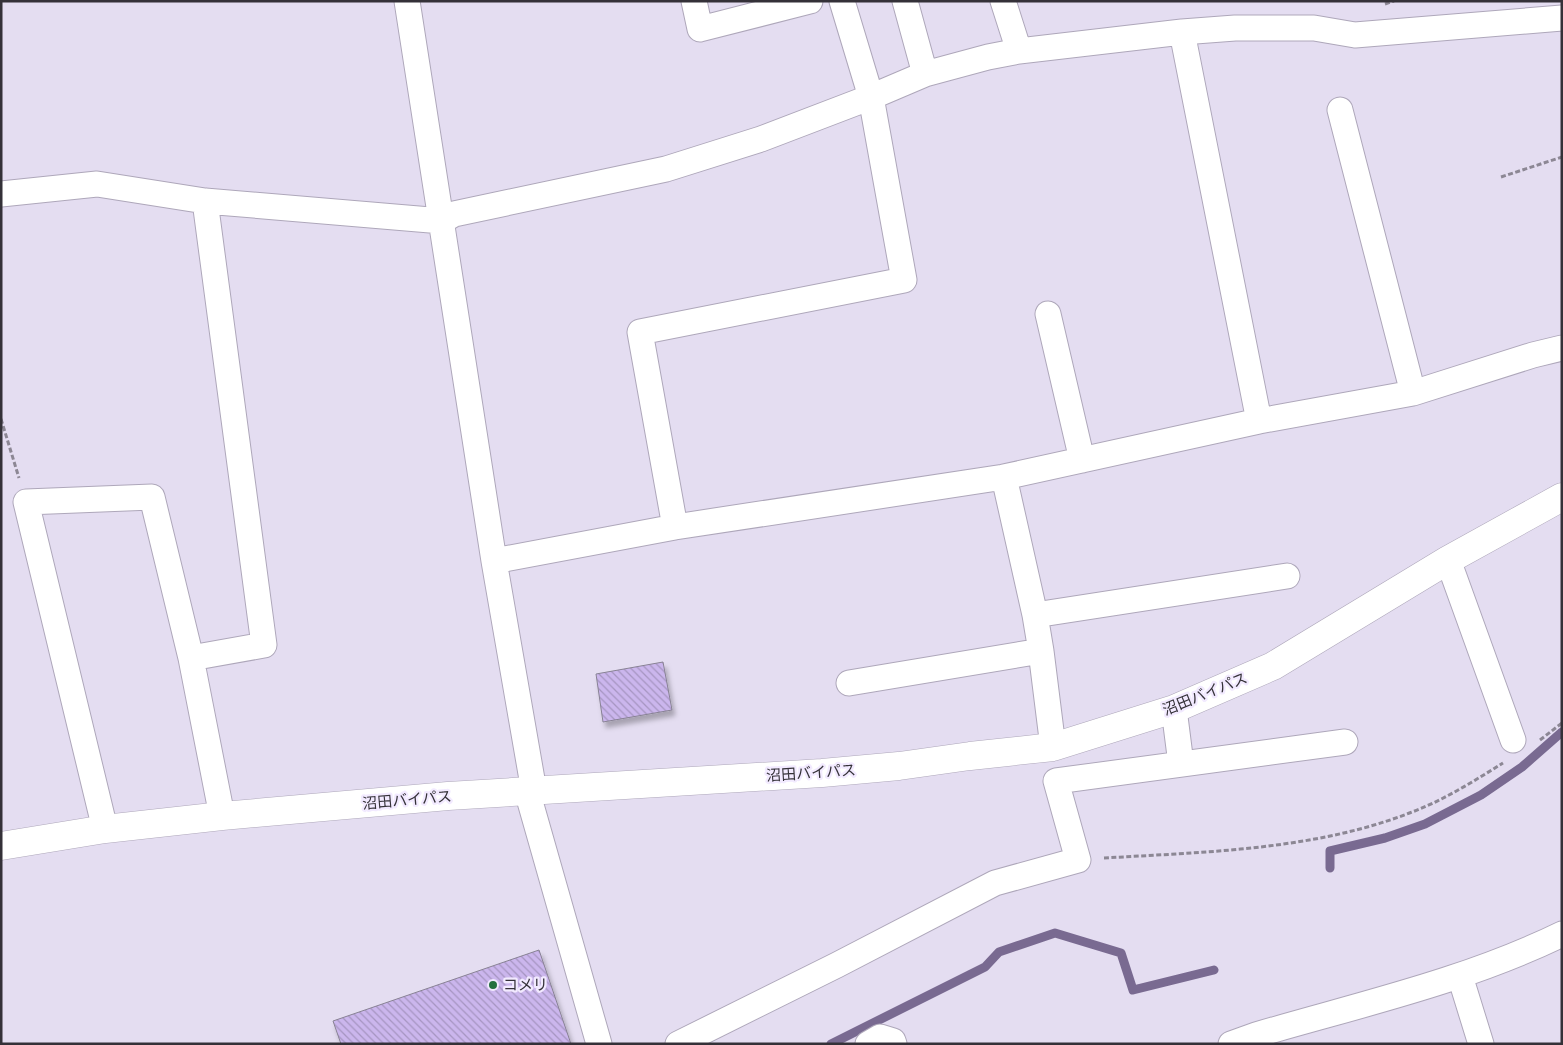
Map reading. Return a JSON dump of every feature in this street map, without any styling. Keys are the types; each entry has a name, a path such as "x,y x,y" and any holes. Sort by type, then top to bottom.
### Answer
{"street":[{"path":"407,1 530,791 599,1044"},
{"path":"694,1 700,29 810,1"},
{"path":"675,527 640,332 904,280 871,97 842,1"},
{"path":"905,1 925,74"},
{"path":"1003,1 1019,50"},
{"path":"1,194 97,184 205,201 442,221 454,214 666,169 761,139 925,74 988,56 1019,50 1236,28 1314,28 1355,35 1562,18"},
{"path":"1182,32 1259,421"},
{"path":"1340,110 1413,393"},
{"path":"191,658 264,645 205,201"},
{"path":"1048,314 1082,460"},
{"path":"494,561 675,527 1004,477 1259,421 1413,393 1533,355 1562,348"},
{"path":"1004,477 1035,615 1054,747"},
{"path":"105,829 26,502 152,497 191,658 222,816"},
{"name":"沼田バイパス","path":"1,846 105,829 222,816 448,796 822,773 899,766 1054,747 1174,709 1273,666 1448,560 1562,497"},
{"path":"1448,560 1520,747"},
{"path":"1035,615 1287,576"},
{"path":"849,683 1041,651"},
{"path":"1174,709 1181,764"},
{"path":"678,1044 837,965 988,886 1078,860 1056,781 1345,742"},
{"path":"1231,1044 1257,1039 1460,976 1528,951 1562,934"},
{"path":"1460,976 1481,1044"},
{"path":"868,1044 880,1038 893,1041 894,1044"}],"path":[{"path":"1501,177 1562,157"},
{"path":"1,419 26,502"},
{"path":"1078,860 1246,850 1310,840 1354,830 1413,812 1460,790 1520,747 1562,723"}],"building":[{"path":"663,662 672,710 603,722 596,674"},
{"name":"コメリ","path":"539,950 571,1044 341,1044 333,1021"}],"waterway":[{"path":"1330,868 1330,851 1385,838 1425,824 1481,795 1522,767 1562,732"},
{"path":"831,1044 985,967 999,952 1055,933 1121,953 1133,990 1214,970"}],"place":[{"name":"コメリ","path":"493,985"}]}
